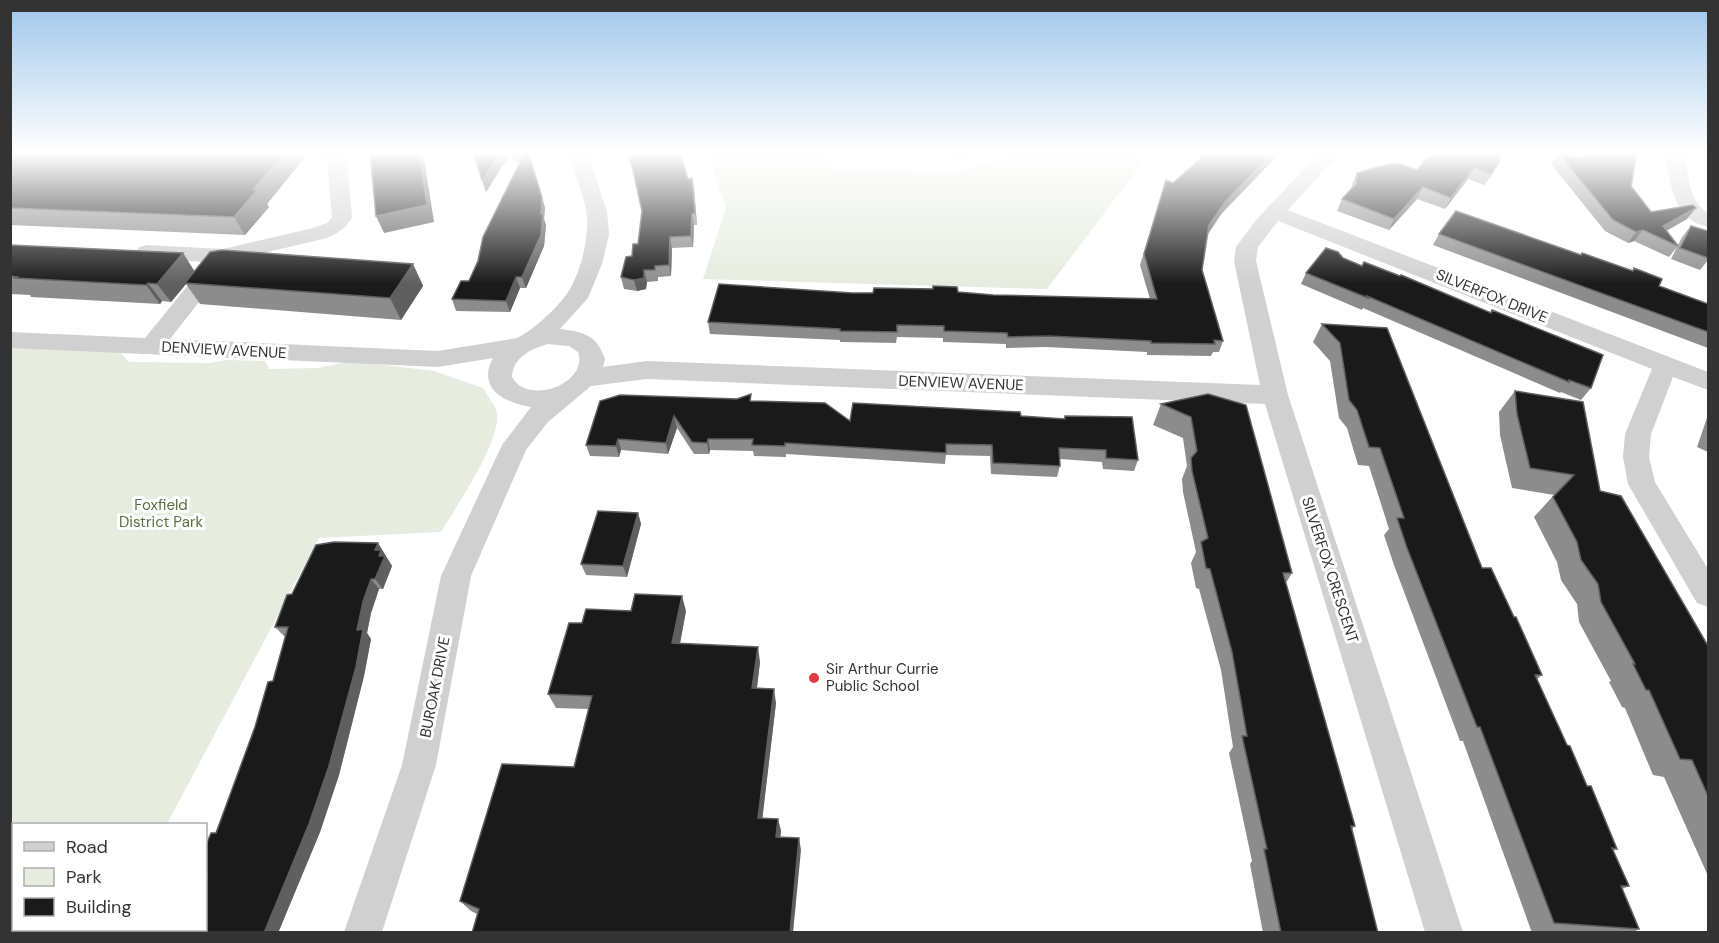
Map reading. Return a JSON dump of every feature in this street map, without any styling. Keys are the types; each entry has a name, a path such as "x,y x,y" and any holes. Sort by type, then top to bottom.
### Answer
{"street":[{"path":"129,252 224,256 320,232 334,227 342,218 340,196"},
{"path":"577,298 587,359 576,388 561,395 536,399 507,386 501,369 505,360 529,342 577,298 591,264 598,235 597,211 592,196"},
{"name":"SILVERFOX CRESCENT","path":"1289,196 1263,224 1247,247 1245,261 1275,395 1444,933"},
{"path":"1682,196 1696,216 1708,221"},
{"name":"SILVERFOX DRIVE","path":"1274,212 1708,381"},
{"path":"151,346 224,256"},
{"path":"529,342 561,336 587,359"},
{"path":"10,361 20,341"},
{"name":"DENVIEW AVENUE","path":"20,341 438,359 479,369 507,386"},
{"name":"DENVIEW AVENUE","path":"438,359 529,342"},
{"name":"DENVIEW AVENUE","path":"587,359 647,370 1275,395"},
{"path":"1666,365 1638,434 1636,457 1642,484 1708,594"},
{"name":"BUROAK DRIVE","path":"507,386 515,445"},
{"name":"BUROAK DRIVE","path":"363,933 419,765 456,576 515,445 539,415 561,395"}],"green space":[{"path":"722,196 1117,196 1047,289 703,279 726,207"},
{"name":"Foxfield District Park","path":"11,347 118,350 129,362 265,361 269,369 319,368 351,361 434,371 483,388 497,413 492,440 485,457 441,532 319,538 168,823 12,823 12,931 111,931 11,932"}],"building":[{"path":"10,196 252,196 234,217 10,208"},
{"path":"374,196 426,196 427,205 376,216"},
{"path":"503,196 542,196 541,235 522,277 516,277 506,301 452,299 461,281 469,281 478,261 483,237"},
{"path":"639,196 694,196 695,213 692,214 691,236 670,237 669,265 655,266 655,270 644,270 644,278 634,280 621,277 626,257 632,256 633,244 638,244 642,211"},
{"path":"1161,196 1231,196 1209,225 1202,270 1223,341 1214,340 1215,344 1151,343 1151,341 1049,336 1008,337 1007,333 944,331 944,326 897,325 897,332 840,331 840,329 708,322 719,284 852,293 873,293 874,288 933,289 933,286 957,287 958,292 993,295 1157,299 1144,254"},
{"path":"1345,196 1415,196 1394,219 1342,199"},
{"path":"1593,196 1639,196 1651,212 1693,205 1696,208 1663,226 1678,246 1643,230 1636,232 1613,220"},
{"path":"1456,211 1581,255 1582,253 1633,271 1634,268 1662,279 1659,286 1708,304 1708,332 1439,234"},
{"path":"1691,226 1708,231 1708,258 1680,248"},
{"path":"10,245 183,253 157,284 148,283 146,285 15,278 17,277 10,276"},
{"path":"1326,248 1362,266 1364,262 1401,275 1491,313 1492,310 1603,355 1591,388 1569,380 1569,382 1367,296 1368,298 1306,273"},
{"path":"222,250 413,264 390,298 185,283 210,252"},
{"path":"1322,324 1387,328 1482,568 1491,568 1516,617 1542,675 1535,675 1587,786 1591,786 1617,849 1612,848 1629,886 1621,886 1639,929 1554,923 1480,727 1477,727 1407,548 1397,518 1404,518 1380,448 1369,447 1357,410 1349,400 1340,343"},
{"path":"1515,391 1583,402 1600,491 1621,496 1708,646 1708,796 1692,760 1680,759 1649,690 1646,690 1633,664 1635,664 1601,602 1598,584 1581,560 1577,542 1553,497 1574,475 1530,468 1517,414"},
{"path":"751,394 750,401 825,403 850,421 853,403 1020,412 1021,416 1065,419 1065,416 1132,417 1138,460 1106,458 1106,450 1059,448 1060,466 993,463 992,445 946,444 946,453 785,443 785,446 752,445 753,439 708,439 707,443 692,442 674,416 666,443 618,439 616,446 586,445 600,401 620,395 737,399"},
{"path":"1208,394 1246,405 1292,573 1283,573 1355,826 1351,826 1378,933 1281,933 1264,849 1267,849 1242,736 1247,736 1232,652 1210,569 1206,568 1201,542 1208,538 1192,471 1191,458 1197,451 1191,417 1161,404"},
{"path":"598,511 638,513 623,566 581,564"},
{"path":"334,542 378,543 375,550 381,550 379,556 385,556 375,579 371,579 363,602 357,630 363,629 356,667 329,766 309,824 264,933 178,933 179,931 207,931 207,843 211,833 216,833 255,727 268,682 273,681 288,627 275,627 287,595 292,594 316,545"},
{"path":"635,594 682,596 672,643 758,647 752,688 774,689 758,818 778,819 776,837 799,838 790,933 472,933 479,909 460,901 502,764 574,767 592,696 548,694 569,623 582,623 586,609 631,611"}],"place":[{"name":"Sir Arthur Currie Public School","path":"814,678"}]}
